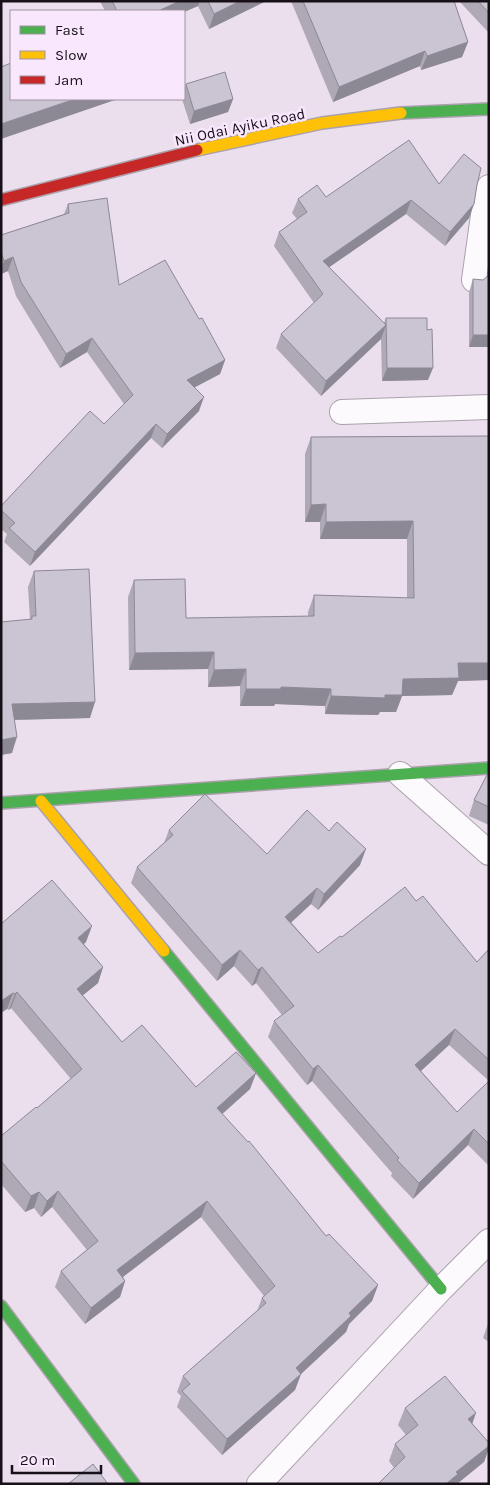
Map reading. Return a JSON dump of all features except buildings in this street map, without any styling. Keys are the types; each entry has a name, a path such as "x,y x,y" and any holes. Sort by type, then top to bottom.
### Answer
{"street":[{"name":"Nii Odai Ayiku Road","path":"1,200 253,137 368,116 436,110 489,109"},
{"path":"474,280 489,186"},
{"path":"342,412 489,407"},
{"path":"1,803 489,768"},
{"path":"400,774 489,853"},
{"path":"41,801 441,1289"},
{"path":"259,1484 441,1289 489,1241"},
{"path":"1,1306 134,1484"}],"traffic: fast":[{"path":"401,113 489,109"},
{"path":"1,803 489,768"},
{"path":"164,951 441,1289"},
{"path":"1,1306 134,1484"}],"traffic: slow":[{"path":"197,150 322,123 401,113"},
{"path":"41,801 164,951"}],"traffic: jam":[{"path":"1,200 197,150"}]}
